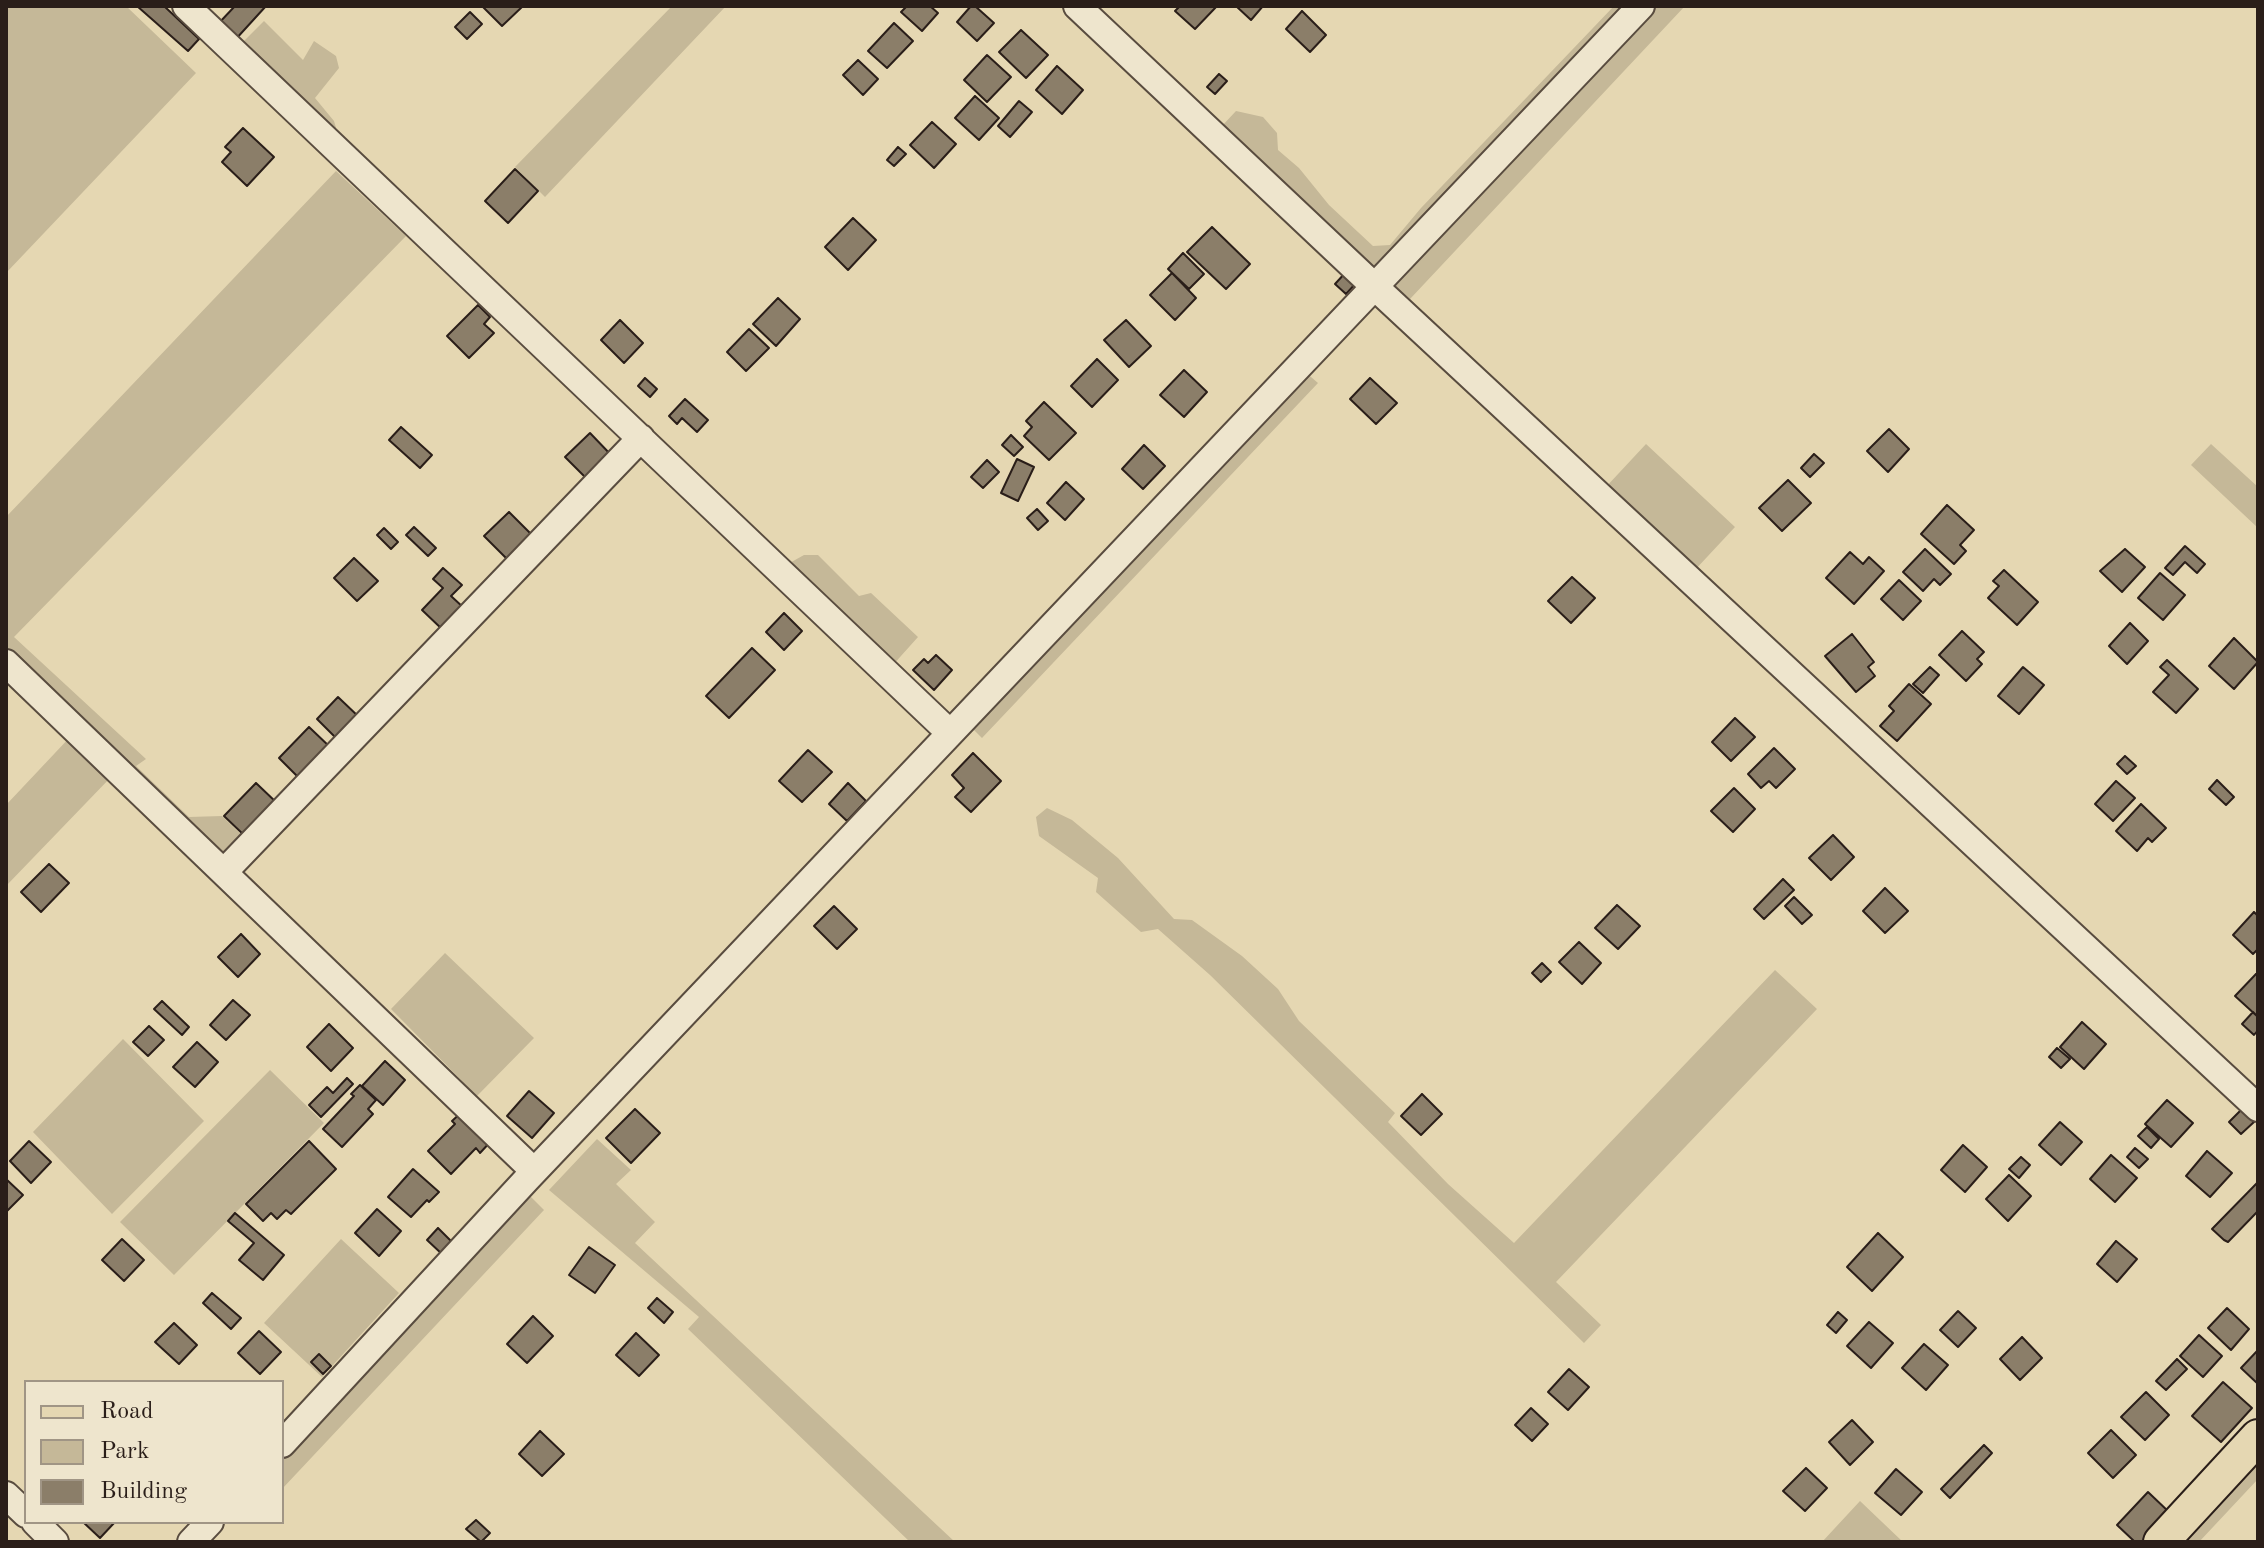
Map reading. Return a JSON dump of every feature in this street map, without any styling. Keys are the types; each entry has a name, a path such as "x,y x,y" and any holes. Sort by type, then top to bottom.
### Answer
{"main road":[{"path":"2161,1542 2258,1437"}],"lane":[{"path":"186,6 950,733"},
{"path":"1077,6 2258,1108"},
{"path":"284,1442 534,1171 1641,6"},
{"path":"224,872 641,438"},
{"path":"6,663 534,1171"},
{"path":"6,1495 24,1512"},
{"path":"37,1524 55,1542"},
{"path":"191,1542 208,1524"}],"green space":[{"path":"6,6 126,6 196,73 6,273"},
{"path":"672,6 726,6 545,197 515,167"},
{"path":"1614,6 1685,6 1410,299 1221,127 1236,111 1263,117 1277,133 1278,150 1299,168 1329,205 1373,246 1390,245 1421,208"},
{"path":"264,21 303,60 314,41 336,56 339,68 315,98 334,121 340,141 238,47"},
{"path":"336,171 406,236 14,637 146,759 136,766 189,817 222,816 248,841 224,864 6,653 6,517"},
{"path":"1304,371 1318,383 982,738 968,724"},
{"path":"1646,444 1735,527 1694,571 1605,488"},
{"path":"2211,444 2258,487 2258,528 2191,465"},
{"path":"804,555 818,555 859,596 871,593 918,637 892,666 786,565"},
{"path":"71,736 112,776 6,886 6,805"},
{"path":"1047,808 1072,820 1118,858 1174,919 1192,920 1242,956 1278,989 1299,1021 1395,1113 1388,1122 1448,1184 1514,1243 1775,970 1817,1009 1556,1282 1601,1325 1584,1343 1210,975 1158,929 1141,932 1096,892 1098,878 1039,836 1036,817"},
{"path":"445,953 534,1038 477,1096 391,1009"},
{"path":"123,1039 204,1121 112,1214 33,1132"},
{"path":"270,1070 324,1123 174,1275 120,1222"},
{"path":"597,1139 631,1170 616,1184 655,1222 635,1243 955,1542 910,1542 688,1329 699,1317 549,1190"},
{"path":"528,1194 544,1210 284,1487 284,1454"},
{"path":"341,1239 399,1293 322,1377 264,1323"},
{"path":"2249,1461 2258,1470 2258,1479 2199,1542 2173,1542"},
{"path":"1860,1501 1903,1542 1822,1542"}],"building":[{"path":"137,6 164,6 199,39 188,51"},
{"path":"235,6 266,6 235,40 218,24"},
{"path":"482,6 523,6 502,26"},
{"path":"907,6 930,6 938,13 922,31 901,12"},
{"path":"971,6 994,23 977,41 957,22"},
{"path":"1180,6 1217,6 1195,29 1175,11"},
{"path":"1236,6 1263,6 1251,20"},
{"path":"1302,11 1326,35 1310,52 1286,29"},
{"path":"470,12 482,24 467,39 455,27"},
{"path":"894,23 913,41 887,68 868,51"},
{"path":"1021,30 1048,55 1026,78 999,52"},
{"path":"987,55 1011,77 987,102 964,80"},
{"path":"858,60 878,79 863,95 843,75"},
{"path":"1057,66 1083,90 1062,114 1036,90"},
{"path":"1219,74 1227,81 1215,94 1207,87"},
{"path":"975,96 999,118 979,140 955,118"},
{"path":"1019,101 1032,112 1010,137 998,126"},
{"path":"932,122 956,144 934,168 910,145"},
{"path":"243,128 274,157 247,186 222,162 231,152 225,147"},
{"path":"898,147 906,154 894,166 887,160"},
{"path":"515,169 538,191 508,223 485,201"},
{"path":"853,218 876,240 848,270 825,247"},
{"path":"1212,227 1250,264 1226,289 1187,252"},
{"path":"1183,253 1204,274 1189,289 1168,269"},
{"path":"1346,272 1357,282 1346,294 1335,284"},
{"path":"1172,273 1196,298 1175,320 1150,295"},
{"path":"778,298 800,319 776,346 753,324"},
{"path":"478,305 490,317 484,324 494,333 469,358 447,336"},
{"path":"620,320 643,343 624,363 601,340"},
{"path":"1126,320 1151,346 1129,367 1104,340"},
{"path":"749,329 769,348 746,371 727,352"},
{"path":"1097,359 1118,380 1092,407 1071,386"},
{"path":"1184,370 1207,392 1184,417 1160,395"},
{"path":"645,378 657,389 650,397 638,386"},
{"path":"1370,378 1397,403 1376,424 1350,399"},
{"path":"685,399 708,420 697,432 682,418 677,424 669,416"},
{"path":"1044,402 1076,433 1049,460 1024,436 1032,427 1026,421"},
{"path":"401,427 432,455 420,468 389,440"},
{"path":"1889,429 1909,449 1888,472 1867,451"},
{"path":"590,433 613,457 589,481 565,457"},
{"path":"1011,435 1023,447 1014,456 1002,445"},
{"path":"1144,445 1165,466 1143,489 1122,469"},
{"path":"1814,454 1824,463 1810,477 1801,468"},
{"path":"1017,459 1034,467 1018,501 1001,493"},
{"path":"987,460 999,472 983,488 971,477"},
{"path":"1788,480 1811,503 1782,531 1759,508"},
{"path":"1066,482 1084,499 1065,520 1047,503"},
{"path":"1947,505 1974,530 1960,545 1966,551 1954,564 1921,534"},
{"path":"1037,509 1048,521 1038,530 1027,518"},
{"path":"509,512 532,535 508,560 484,536"},
{"path":"414,527 436,548 428,556 406,535"},
{"path":"384,528 398,542 391,549 377,535"},
{"path":"2185,546 2205,564 2197,573 2185,562 2173,575 2165,568"},
{"path":"1925,549 1951,574 1940,585 1934,579 1923,591 1903,572"},
{"path":"2125,549 2145,567 2122,592 2100,571"},
{"path":"1850,552 1863,564 1869,557 1884,571 1854,604 1826,578"},
{"path":"354,558 378,581 357,601 334,578"},
{"path":"443,568 462,585 451,596 465,609 444,631 422,610 443,588 433,579"},
{"path":"2004,570 2038,602 2017,625 1988,598 1999,586 1993,581"},
{"path":"2160,573 2185,595 2163,620 2138,598"},
{"path":"1572,577 1595,598 1571,623 1548,601"},
{"path":"1899,580 1921,601 1903,620 1881,599"},
{"path":"784,613 802,631 784,650 766,632"},
{"path":"2130,623 2148,641 2127,664 2109,646"},
{"path":"1962,631 1984,652 1977,659 1982,664 1966,681 1939,655"},
{"path":"1852,634 1874,662 1868,667 1875,676 1856,692 1825,656"},
{"path":"2234,638 2258,662 2234,689 2209,666"},
{"path":"752,648 775,670 729,718 706,696"},
{"path":"936,655 952,670 934,690 913,670 924,659 928,663"},
{"path":"2167,660 2198,689 2176,713 2153,692 2169,675 2160,667"},
{"path":"1930,667 1939,675 1923,693 1913,684"},
{"path":"2023,667 2044,685 2019,714 1998,696"},
{"path":"1909,684 1931,704 1897,741 1880,726 1894,711 1889,706"},
{"path":"338,697 360,718 338,740 317,719"},
{"path":"1735,718 1755,737 1731,761 1712,742"},
{"path":"309,727 331,748 301,780 279,758"},
{"path":"1774,748 1795,769 1776,788 1769,781 1761,788 1748,774"},
{"path":"808,750 832,772 802,802 779,781"},
{"path":"973,753 1001,781 971,812 955,797 964,788 952,775"},
{"path":"2125,756 2136,766 2127,774 2117,764"},
{"path":"2217,780 2234,797 2226,805 2209,789"},
{"path":"2116,781 2135,798 2113,821 2095,804"},
{"path":"256,783 278,804 246,837 224,816"},
{"path":"848,783 866,801 847,821 829,804"},
{"path":"1734,788 1755,809 1733,832 1711,811"},
{"path":"2141,804 2166,828 2152,842 2148,838 2137,851 2116,831"},
{"path":"1833,835 1854,857 1831,880 1809,858"},
{"path":"49,864 69,883 41,912 21,892"},
{"path":"1783,879 1794,890 1764,919 1754,909"},
{"path":"1885,888 1908,911 1885,933 1863,911"},
{"path":"1794,897 1812,915 1802,924 1785,906"},
{"path":"1617,905 1640,926 1618,949 1595,928"},
{"path":"834,906 857,929 837,949 814,926"},
{"path":"2254,912 2258,916 2258,949 2253,954 2233,935"},
{"path":"241,934 260,954 238,977 218,957"},
{"path":"1579,942 1601,963 1582,984 1559,962"},
{"path":"1542,963 1551,972 1541,982 1532,973"},
{"path":"2256,974 2258,976 2258,1017 2235,996"},
{"path":"233,1000 250,1015 226,1040 210,1025"},
{"path":"162,1001 189,1027 182,1035 154,1009"},
{"path":"2253,1012 2258,1017 2258,1030 2254,1035 2242,1024"},
{"path":"2082,1022 2106,1044 2084,1069 2060,1047"},
{"path":"329,1024 353,1048 331,1071 307,1047"},
{"path":"149,1026 164,1040 148,1056 133,1042"},
{"path":"197,1042 218,1062 195,1087 173,1067"},
{"path":"2057,1048 2070,1059 2061,1068 2049,1057"},
{"path":"385,1061 405,1080 383,1105 362,1086"},
{"path":"347,1078 353,1084 321,1117 309,1105 327,1087 333,1093"},
{"path":"360,1085 376,1100 368,1109 373,1114 342,1147 323,1129 354,1096 351,1094"},
{"path":"529,1091 554,1113 532,1138 507,1116"},
{"path":"1422,1094 1442,1114 1421,1135 1401,1116"},
{"path":"2167,1100 2193,1123 2171,1147 2145,1124"},
{"path":"635,1109 660,1133 631,1163 606,1138"},
{"path":"2242,1109 2254,1122 2241,1134 2229,1122"},
{"path":"464,1110 493,1139 480,1153 476,1148 451,1174 428,1151 455,1124 452,1121"},
{"path":"2060,1122 2082,1142 2061,1165 2039,1145"},
{"path":"2147,1127 2159,1139 2151,1148 2138,1136"},
{"path":"29,1141 51,1162 31,1183 10,1161"},
{"path":"309,1141 336,1169 291,1214 286,1210 277,1219 271,1213 263,1221 246,1204"},
{"path":"1963,1145 1987,1167 1965,1192 1941,1170"},
{"path":"2135,1148 2148,1159 2139,1168 2127,1157"},
{"path":"2207,1151 2232,1173 2210,1197 2186,1176"},
{"path":"2111,1155 2137,1178 2115,1202 2090,1179"},
{"path":"2021,1157 2030,1165 2019,1178 2009,1169"},
{"path":"413,1169 439,1192 411,1217 388,1197"},
{"path":"2009,1175 2031,1196 2008,1221 1986,1199"},
{"path":"6,1179 23,1195 6,1212"},
{"path":"2258,1182 2258,1211 2228,1242 2224,1240 2212,1229"},
{"path":"377,1209 401,1231 379,1256 355,1233"},
{"path":"235,1213 284,1255 263,1280 239,1260 254,1243 228,1221"},
{"path":"438,1228 454,1244 443,1255 427,1240"},
{"path":"1878,1233 1903,1257 1872,1291 1847,1267"},
{"path":"122,1239 144,1260 124,1281 102,1260"},
{"path":"2116,1241 2137,1259 2117,1282 2097,1264"},
{"path":"589,1247 615,1265 595,1293 569,1275"},
{"path":"212,1293 241,1318 231,1329 203,1303"},
{"path":"657,1298 673,1312 664,1323 648,1308"},
{"path":"2227,1308 2249,1329 2231,1350 2208,1328"},
{"path":"1958,1311 1976,1328 1958,1347 1940,1330"},
{"path":"1838,1312 1847,1320 1836,1333 1827,1325"},
{"path":"533,1316 553,1336 527,1363 507,1344"},
{"path":"1869,1322 1893,1343 1871,1368 1847,1346"},
{"path":"174,1323 197,1345 179,1364 155,1342"},
{"path":"259,1331 281,1352 260,1374 238,1353"},
{"path":"636,1333 659,1355 639,1376 616,1355"},
{"path":"2199,1335 2222,1356 2203,1377 2180,1356"},
{"path":"2022,1337 2042,1358 2020,1380 2000,1359"},
{"path":"1924,1344 1948,1365 1926,1390 1902,1368"},
{"path":"2258,1350 2258,1384 2241,1368"},
{"path":"319,1354 331,1366 323,1374 311,1362"},
{"path":"2177,1359 2187,1369 2166,1390 2156,1381"},
{"path":"1569,1369 1589,1387 1568,1410 1548,1392"},
{"path":"2223,1382 2252,1408 2221,1442 2192,1416"},
{"path":"2146,1392 2169,1415 2145,1440 2121,1417"},
{"path":"1531,1408 1548,1424 1532,1441 1515,1425"},
{"path":"1852,1420 1873,1442 1850,1465 1829,1442"},
{"path":"2111,1430 2136,1455 2113,1478 2088,1453"},
{"path":"540,1431 564,1454 542,1476 519,1454"},
{"path":"1984,1445 1992,1453 1950,1498 1941,1489"},
{"path":"1806,1468 1827,1488 1805,1511 1783,1491"},
{"path":"1896,1469 1922,1492 1901,1515 1875,1493"},
{"path":"2148,1492 2170,1513 2143,1542 2135,1542 2117,1525"},
{"path":"476,1520 490,1533 481,1542 466,1529"},
{"path":"85,1524 113,1524 100,1538"}]}
